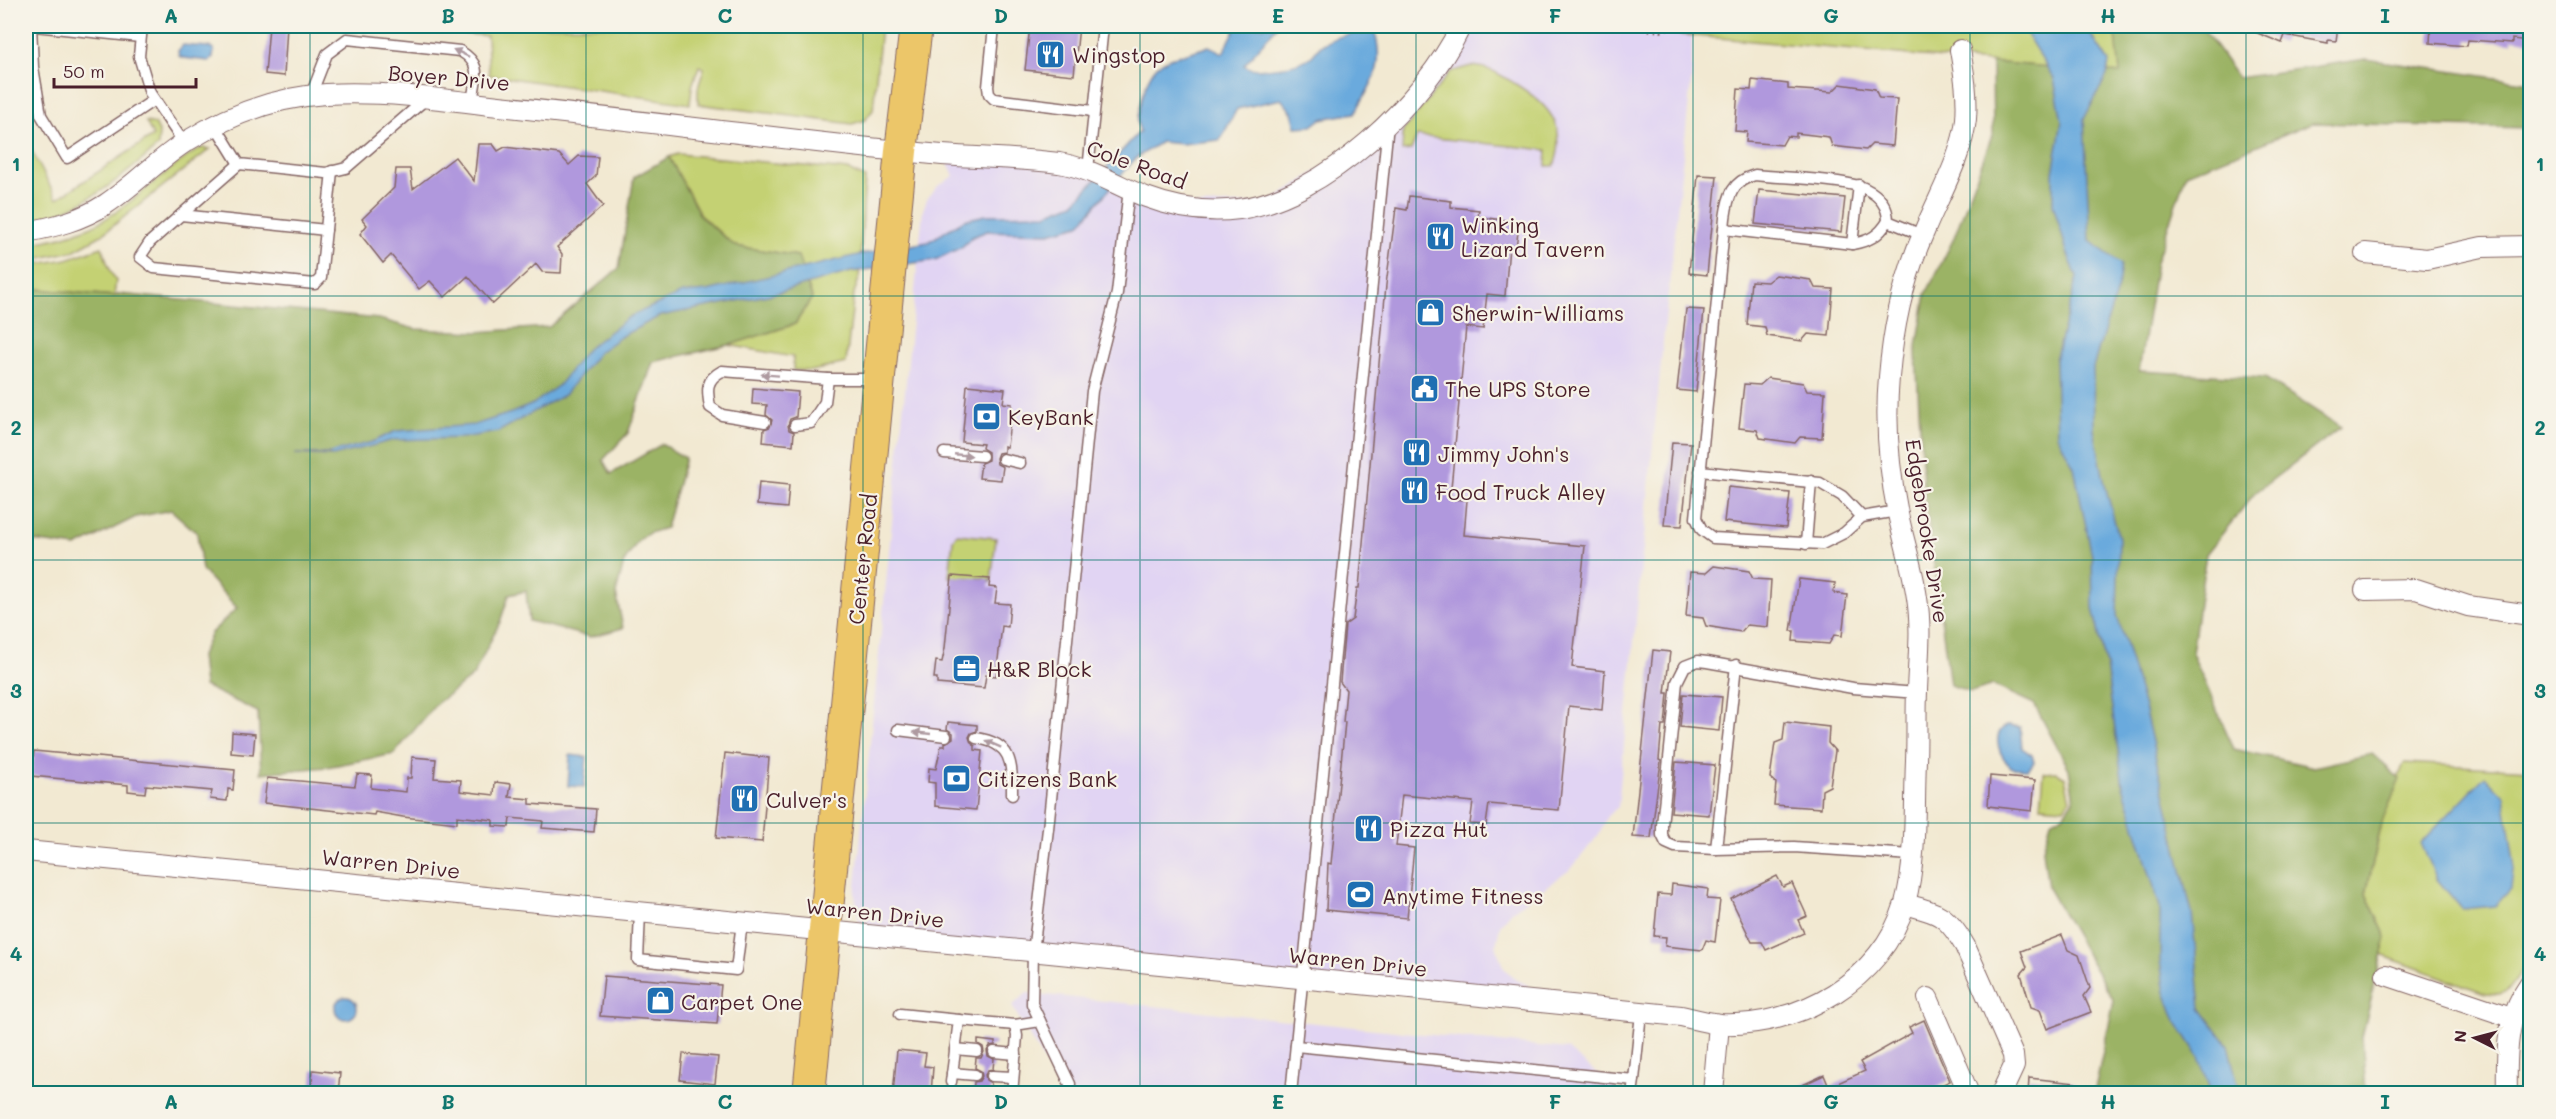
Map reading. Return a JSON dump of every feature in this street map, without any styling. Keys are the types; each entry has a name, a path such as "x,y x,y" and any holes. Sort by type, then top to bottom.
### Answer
{"main road":[{"name":"Center Road","path":"809,1094 901,151 916,26"}],"street":[{"name":"Cole Road","path":"901,151 1058,163 1093,172 1173,206 1205,210 1237,210 1269,203 1299,191 1329,173 1368,141 1430,74 1461,26"},
{"name":"Edgebrooke Drive","path":"1719,1024 1755,1022 1784,1015 1829,998 1854,980 1875,959 1905,904 1911,855 1920,638 1918,599 1898,511 1887,422 1889,376 1895,330 1904,288 1922,235 1950,174 1964,133 1966,93 1960,50"},
{"name":"Boyer Drive","path":"26,232 75,220 105,205 184,143 215,125 263,104 310,95 427,97 901,151"},
{"path":"2365,252 2427,259 2482,248 2530,246"},
{"path":"2365,590 2416,589 2468,606 2530,615"},
{"name":"Warren Drive","path":"26,851 1681,1017 1719,1024"},
{"path":"1905,904 1942,916 1955,929 1965,946 2013,1054 2014,1066 2001,1094"},
{"path":"2386,975 2511,1017"},
{"path":"2507,1094 2506,1051 2511,1017 2530,982"},
{"path":"1928,998 1969,1094"},
{"path":"1713,1094 1719,1024"}],"lane":[{"path":"140,37 33,26 33,67 41,115 67,159 154,100"},
{"path":"142,26 139,56 154,100 184,143"},
{"path":"994,26 988,87 989,94 994,99 1093,111"},
{"path":"1093,172 1093,111 1103,26"},
{"path":"310,95 327,54 347,39 460,51 474,60 477,67 472,102"},
{"path":"332,171 321,278 315,284 154,268 140,257 150,242 239,164 332,171 346,168 427,97"},
{"path":"1291,1094 1388,121"},
{"path":"215,125 239,164"},
{"path":"1724,230 1852,244 1872,238 1882,230 1888,221 1888,210 1880,198 1859,185 1755,175 1747,177 1732,188 1727,201 1724,230 1700,471 1696,518 1698,524 1713,538 1822,544 1836,538 1862,517 1898,511"},
{"path":"1852,244 1859,185"},
{"path":"1069,1094 1070,1084 1032,1004 1033,952 1049,818 1092,391 1117,293 1123,186"},
{"path":"181,215 326,230"},
{"path":"1888,221 1922,235"},
{"path":"765,422 722,415 710,407 707,391 713,376 722,371 828,379 880,379"},
{"path":"795,425 811,423 825,402 828,379"},
{"path":"944,453 982,456"},
{"path":"1003,459 1020,463"},
{"path":"1700,471 1811,481 1836,491 1853,505 1862,517"},
{"path":"1806,544 1811,481"},
{"path":"1911,855 1794,847 1716,849 1675,847 1666,843 1662,835 1680,673 1685,666 1698,661 1736,665 1853,688 1917,693"},
{"path":"1716,849 1736,665"},
{"path":"898,730 946,735"},
{"path":"976,738 997,744 1005,749 1012,769 1012,795"},
{"path":"640,912 638,960 736,970 742,922"},
{"path":"1632,1094 1641,1013"},
{"path":"900,1014 1015,1025 1040,1021"},
{"path":"959,1020 952,1077 975,1075"},
{"path":"1012,1094 1017,1036 1015,1025"},
{"path":"1296,1046 1634,1080"},
{"path":"955,1049 977,1051"},
{"path":"994,1052 1016,1054"},
{"path":"992,1076 1013,1077"}],"path":[{"path":"1613,26 1661,31 1673,26"}],"shaded area":[{"path":"1474,26 1580,26 1692,35 1692,73 1663,341 1618,807 1607,816 1600,833 1571,869 1512,911 1500,925 1496,945 1503,967 1515,979 1528,985 1528,1001 861,935 855,895 923,210 927,199 938,186 954,176 945,155 1058,163 1173,206 1269,203 1384,126 1416,108"},
{"path":"1027,993 1567,1049 1621,1093 1060,1093 1061,1090 1012,1006"}],"green space":[{"path":"399,26 881,26 873,110 865,120 852,124 698,104 698,88 704,68 699,66 692,86 690,104 489,75 487,36"},
{"path":"1584,26 2179,26 2214,82"},
{"path":"2115,26 2201,26 2238,78 2366,59 2530,83 2530,128 2312,123 2186,174 2156,262 2139,371 2265,378 2341,427 2255,493 2206,554 2192,653 2234,749 2314,767 2372,754 2400,779 2382,822 2366,894 2386,937 2362,1037 2366,1093 2094,1093 2114,1001 2048,888 2043,849 2051,821 2065,814 2074,800 2069,769 2034,704 1993,685 1971,692 1950,685 1923,483 1916,352 1926,294 1953,240 1993,133 1992,62 2120,73"},
{"path":"1471,66 1489,69 1499,74 1526,91 1545,107 1557,127 1559,139 1554,166 1546,166 1547,150 1417,136 1411,150 1402,151 1403,131 1450,72"},
{"path":"146,122 155,124 159,132 158,146 143,159 97,194 63,211 26,223 26,140 57,199 153,136"},
{"path":"201,148 210,149 100,236 73,251 26,261 26,244 68,235 107,218"},
{"path":"678,154 848,170 865,178 859,279 854,293 846,363 812,371 793,370 793,357 728,345 795,324 812,297 797,256 735,246 701,216 669,157"},
{"path":"669,157 701,217 735,246 798,256 812,298 795,324 733,344 653,362 628,433 603,460 611,474 662,444 685,458 666,528 649,533 638,541 624,562 616,593 623,628 590,637 529,621 526,591 509,595 500,622 473,676 436,704 394,754 327,767 261,773 258,712 204,686 201,656 211,633 237,608 202,570 197,533 171,510 136,517 76,547 26,540 26,288 114,296 119,294 379,319 415,329 477,332 549,327 619,268 634,177"},
{"path":"102,247 116,280 114,296 26,288 26,266 67,259"},
{"path":"957,534 996,538 991,582 987,582 983,587 984,578 949,577 953,540"},
{"path":"2404,763 2530,770 2530,960 2507,991 2499,994 2485,993 2381,955 2386,937 2366,894 2382,822"},
{"path":"2057,772 2065,777 2070,800 2065,808 2041,806 2044,773"}],"water":[{"path":"1237,26 1277,26 1244,65 1258,69 1278,68 1306,60 1323,44 1343,35 1362,32 1375,33 1378,46 1378,66 1355,113 1321,119 1312,126 1296,127 1292,112 1281,99 1237,109 1220,140 1182,144 1161,142 1136,158 1079,225 1049,233 987,231 972,237 962,247 935,260 851,272 773,294 660,316 622,336 599,352 564,395 498,432 462,438 394,440 333,456 295,454 326,454 372,442 396,431 474,425 514,412 533,404 559,385 587,349 629,317 682,293 707,291 862,254 928,242 964,220 986,215 1046,214 1074,203 1140,131 1138,121 1145,87 1150,75 1157,67 1172,57 1209,46 1223,53"},
{"path":"2025,26 2085,26 2109,62 2107,75 2084,119 2090,241 2121,264 2118,287 2093,367 2094,430 2119,538 2117,615 2144,707 2192,913 2201,1008 2228,1045 2240,1093 2211,1093 2199,1057 2176,1021 2165,992 2160,961 2160,907 2123,786 2106,666 2093,608 2092,556 2074,467 2057,435 2055,360 2077,277 2053,204 2053,173 2062,121 2054,79 2027,35"},
{"path":"183,45 214,49 213,58 209,61 183,58 179,56 178,51"},
{"path":"2008,725 2020,727 2022,748 2032,755 2034,762 2028,769 2012,768 2000,752 1999,734"},
{"path":"570,755 587,757 584,787 568,786"},
{"path":"2485,776 2504,796 2514,861 2511,889 2495,906 2462,909 2436,878 2421,843"},
{"path":"346,997 356,1004 357,1008 350,1018 346,1019 336,1012 335,1008 342,998"}],"building":[{"path":"269,26 287,26 284,76 265,74"},
{"path":"1030,26 1079,26 1074,75 1025,70"},
{"path":"2240,26 2338,26 2336,41 2328,40 2328,43 2285,35 2282,43"},
{"path":"2431,26 2530,26 2530,41 2512,39 2512,43 2468,40 2467,46 2430,43"},
{"path":"1752,80 1788,84 1788,89 1832,92 1840,84 1875,89 1879,98 1897,99 1893,146 1872,144 1866,150 1832,146 1829,137 1796,133 1796,137 1787,136 1782,145 1746,142 1747,132 1735,131 1738,89 1751,90"},
{"path":"478,144 493,144 498,151 505,147 559,154 569,165 579,156 598,157 596,176 587,184 603,206 557,247 562,254 561,273 542,272 536,264 493,304 468,276 445,297 430,281 419,289 391,255 383,263 360,234 367,225 362,219 394,188 396,169 410,169 413,189 455,157 474,181"},
{"path":"1698,175 1717,176 1707,275 1689,273"},
{"path":"1759,190 1845,198 1841,232 1755,224"},
{"path":"1409,196 1451,201 1451,207 1479,210 1478,217 1512,221 1511,224 1519,225 1516,247 1509,246 1505,296 1487,294 1483,329 1466,327 1450,499 1467,500 1464,535 1585,546 1572,667 1605,671 1602,710 1569,706 1559,810 1489,804 1486,825 1470,824 1473,802 1402,795 1396,846 1414,848 1407,918 1326,910 1328,863 1331,864 1345,722 1343,722 1346,690 1340,682 1345,625 1353,619 1357,588 1359,588 1386,285 1396,208 1407,210"},
{"path":"1776,275 1811,280 1815,288 1833,289 1829,336 1808,334 1802,341 1767,336 1765,327 1747,325 1751,281 1767,282"},
{"path":"1686,309 1704,310 1696,392 1677,390"},
{"path":"1768,378 1803,383 1807,391 1825,392 1822,438 1800,437 1795,443 1760,438 1757,430 1739,428 1744,384 1760,385"},
{"path":"967,385 1005,389 1003,403 1012,404 1007,447 1004,446 1004,452 998,453 996,458 997,464 1003,467 1001,480 979,478 981,463 988,460 988,452 982,448 983,444 962,442"},
{"path":"753,388 798,392 796,417 790,419 788,425 789,430 794,432 793,445 763,442 764,429 770,427 772,420 766,415 767,405 752,404"},
{"path":"1672,442 1691,443 1682,526 1664,525"},
{"path":"759,482 789,485 787,508 757,505"},
{"path":"1728,487 1790,493 1786,528 1724,522"},
{"path":"1714,566 1749,571 1753,579 1771,580 1768,627 1747,625 1741,632 1706,626 1703,618 1686,616 1690,572 1706,573"},
{"path":"952,576 990,579 989,587 997,588 995,603 1010,604 1008,627 1002,626 996,676 986,675 984,688 937,684 937,678 934,678 936,661 942,662 945,648"},
{"path":"1799,579 1835,583 1834,593 1847,595 1842,636 1834,635 1829,644 1793,641 1794,631 1791,631"},
{"path":"1653,650 1670,652 1665,693 1668,693 1665,725 1662,725 1659,760 1661,761 1651,838 1633,837"},
{"path":"1683,694 1722,697 1719,731 1680,727"},
{"path":"948,722 977,725 977,731 971,733 969,737 975,750 982,751 976,810 935,806 935,783 928,782 929,768 936,769 941,746 945,746 945,743 953,738 953,733 947,729"},
{"path":"1785,722 1829,727 1828,743 1835,751 1830,786 1822,790 1821,808 1774,805 1776,783 1770,778 1775,743 1783,740"},
{"path":"232,732 255,734 253,755 231,753"},
{"path":"34,751 235,770 233,790 228,789 227,801 210,799 212,791 146,785 145,793 128,791 128,785 31,776"},
{"path":"725,753 769,758 762,842 716,838"},
{"path":"412,757 436,759 434,778 461,780 460,791 494,795 495,782 511,784 509,797 530,799 530,804 596,809 594,832 542,828 543,821 510,818 509,827 493,826 493,820 457,816 457,823 375,812 374,815 264,803 267,778 355,786 357,774 372,775 371,788 406,792 407,778 411,778"},
{"path":"1676,762 1715,765 1709,815 1671,812"},
{"path":"1990,776 2035,780 2032,811 1988,806"},
{"path":"1777,876 1783,887 1792,883 1807,916 1798,920 1804,933 1766,950 1762,942 1752,942 1731,899"},
{"path":"1672,884 1708,889 1707,899 1720,900 1715,942 1706,940 1702,950 1665,946 1666,937 1654,936 1658,894 1671,895"},
{"path":"2062,935 2068,950 2079,955 2090,988 2084,996 2091,1012 2047,1029 2040,1010 2031,1007 2021,974 2027,967 2021,951"},
{"name":"Carpet One","path":"604,976 721,985 717,1024 600,1016"},
{"path":"1924,1020 1950,1081 1922,1094 1783,1094 1824,1075 1829,1087 1865,1071 1860,1062 1912,1033 1909,1027"},
{"path":"978,1040 995,1042 995,1045 990,1046 987,1051 988,1056 994,1059 993,1069 988,1070 985,1075 986,1080 991,1083 990,1094 973,1094 974,1082 979,1081 982,1076 981,1071 975,1068 976,1058 981,1058 984,1052"},
{"path":"897,1050 926,1053 924,1066 933,1067 931,1094 893,1094"},
{"path":"683,1054 718,1057 715,1084 680,1080"},
{"path":"313,1070 340,1073 338,1094 311,1094"},
{"path":"2029,1078 2075,1083 2074,1094 2028,1094"}],"place":[{"name":"Wingstop","path":"1051,54"},
{"name":"Winking Lizard Tavern","path":"1440,236"},
{"name":"Sherwin-Williams","path":"1431,312"},
{"name":"The UPS Store","path":"1424,388"},
{"name":"KeyBank","path":"987,416"},
{"name":"Jimmy John's","path":"1417,453"},
{"name":"Food Truck Alley","path":"1415,491"},
{"name":"H&R Block","path":"966,668"},
{"name":"Citizens Bank","path":"957,778"},
{"name":"Culver's","path":"745,799"},
{"name":"Pizza Hut","path":"1369,828"},
{"name":"Anytime Fitness","path":"1361,895"},
{"name":"Carpet One","path":"660,1001"}]}
